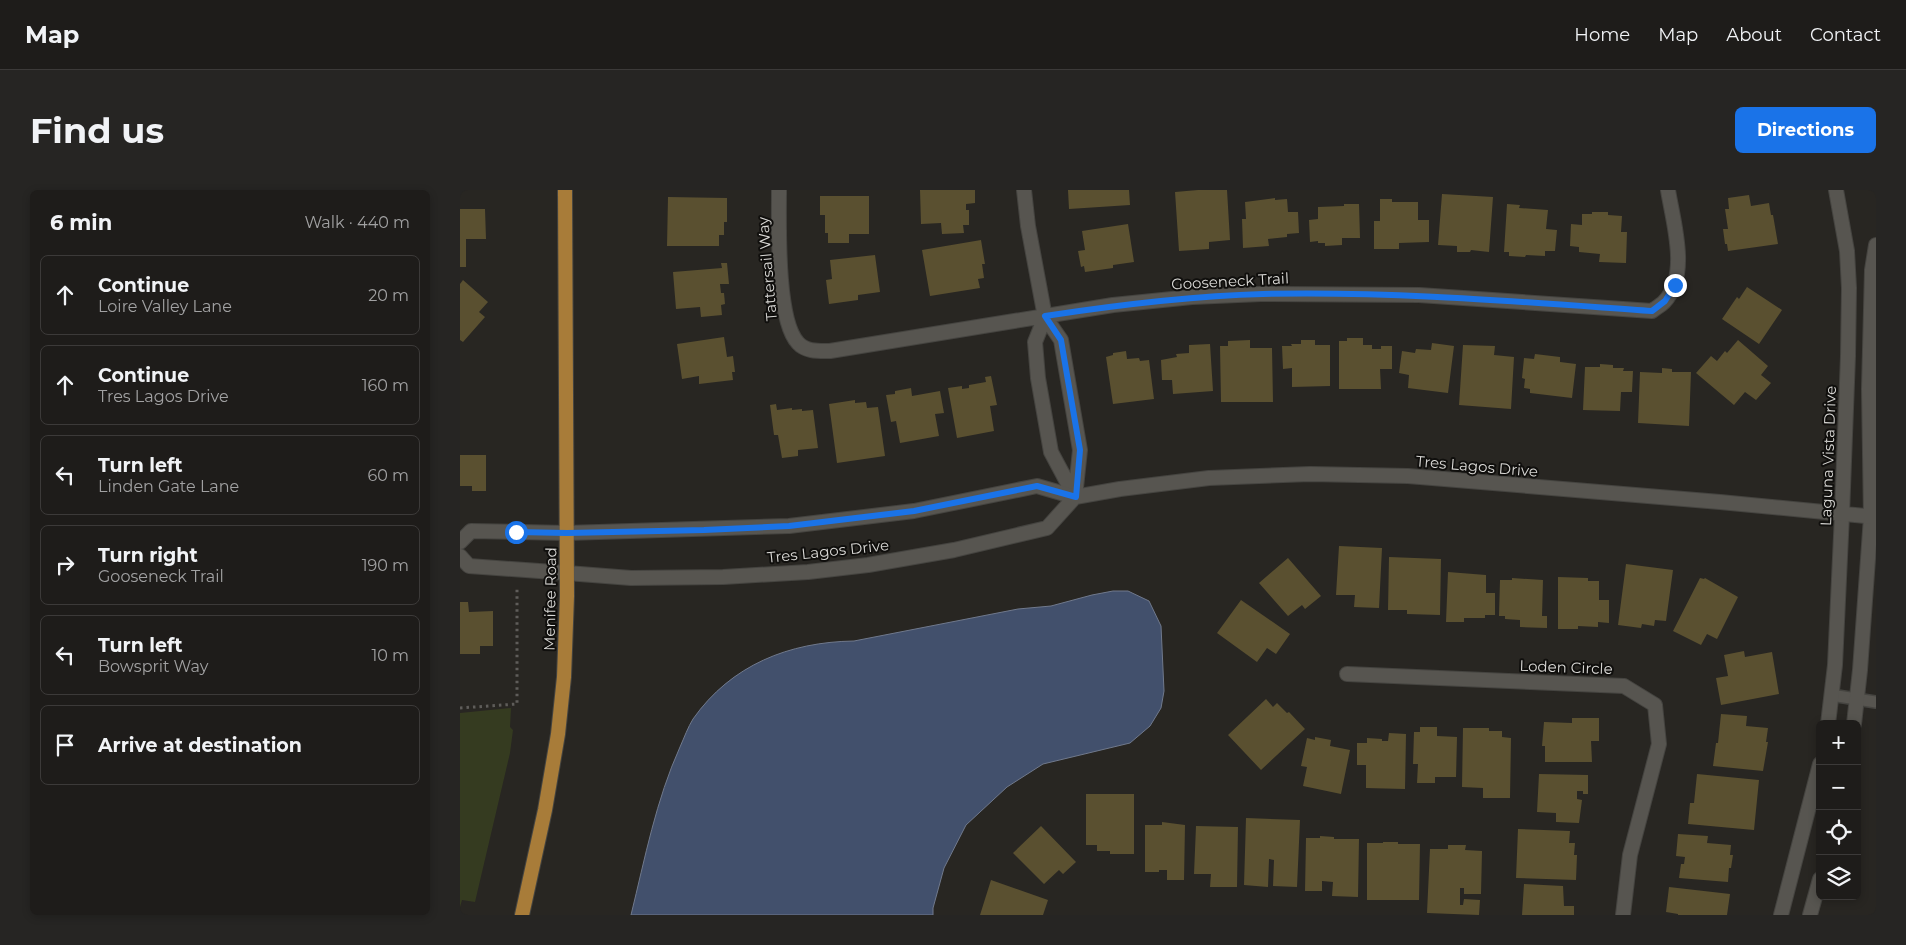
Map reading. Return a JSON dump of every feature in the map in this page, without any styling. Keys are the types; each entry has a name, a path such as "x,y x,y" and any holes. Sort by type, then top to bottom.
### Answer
{"main road":[{"name":"Menifee Road","path":"522,914 545,810 558,734 564,677 567,573 565,190"}],"street":[{"name":"Tattersail Way","path":"779,190 779,234 784,313 788,328 798,344"},
{"path":"1024,190 1028,226 1045,316 1061,340 1080,450 1076,497"},
{"name":"Gooseneck Trail","path":"798,344 812,351 830,351 1113,305 1261,294 1419,295 1652,311 1665,301 1675,285 1679,264 1668,190"},
{"name":"Laguna Vista Drive","path":"1828,720 1835,665 1848,373 1849,288 1847,251 1836,190"},
{"path":"1854,720 1873,517 1869,389 1872,270 1876,245"},
{"path":"1045,316 1034,342 1038,378 1051,452 1076,497"},
{"name":"Tres Lagos Drive","path":"460,542 471,531 567,533 789,526 914,511 1037,486 1076,497 1120,489 1208,478 1310,474 1408,476 1873,517"},
{"name":"Tres Lagos Drive","path":"460,556 469,566 631,578 808,572 868,565 954,550 1048,528 1076,497"},
{"name":"Loden Circle","path":"1347,674 1624,686 1655,706 1659,744 1630,855 1623,915"},
{"path":"1781,915 1820,765"},
{"path":"1810,915 1816,893"}],"lane":[{"path":"1831,695 1876,702"}],"path":[{"path":"460,708 517,704 517,590"}],"green space":[{"path":"511,708 510,727 513,730 510,753 475,902 462,900 460,907 460,713"}],"water":[{"path":"1113,591 1128,591 1149,601 1161,626 1164,691 1161,708 1150,726 1130,743 1043,764 1007,787 966,825 944,868 933,908 933,915 631,915 646,851 664,788 688,729 693,719 708,700 725,684 744,671 763,660 807,646 830,642 854,641 1018,609 1051,606"}],"building":[{"path":"920,190 975,190 975,203 966,204 966,210 969,210 969,225 963,225 964,233 942,234 941,223 921,224"},
{"path":"1068,190 1129,190 1130,205 1069,209"},
{"path":"1227,190 1230,240 1209,242 1209,249 1179,251 1175,192"},
{"path":"1442,194 1493,197 1489,252 1471,250 1470,252 1457,252 1457,246 1438,245"},
{"path":"1749,195 1751,206 1769,203 1778,244 1728,251 1723,229 1728,229 1725,209 1729,209 1728,198"},
{"path":"820,196 869,196 869,234 849,234 849,243 828,243 828,233 825,233 825,215 820,215"},
{"path":"668,197 727,198 727,222 724,222 724,235 719,235 719,246 667,246"},
{"path":"1275,198 1275,200 1287,199 1288,212 1298,212 1299,233 1287,234 1287,237 1268,239 1269,246 1243,248 1242,219 1246,219 1245,202"},
{"path":"1380,199 1392,199 1392,202 1418,202 1418,220 1429,220 1429,242 1399,243 1399,249 1374,249 1374,221 1380,221"},
{"path":"1344,204 1359,204 1360,238 1342,238 1342,245 1325,246 1325,243 1318,243 1318,241 1310,242 1309,220 1318,219 1318,207 1344,206"},
{"path":"1507,204 1520,205 1519,208 1548,210 1546,229 1557,230 1555,251 1545,251 1545,256 1526,255 1525,257 1509,256 1509,252 1504,252"},
{"path":"460,209 485,209 486,239 466,239 466,267 460,267"},
{"path":"1592,212 1608,212 1608,215 1622,216 1621,232 1627,232 1626,263 1599,262 1600,254 1579,252 1579,247 1570,246 1571,224 1582,225 1582,214 1592,214"},
{"path":"1128,224 1134,262 1113,265 1113,268 1085,272 1084,266 1081,267 1078,251 1085,250 1082,231"},
{"path":"981,240 985,264 982,264 984,278 978,279 980,288 930,296 922,250"},
{"path":"875,255 880,292 858,295 858,300 829,304 826,280 832,279 830,260"},
{"path":"721,263 727,263 729,284 720,284 721,293 724,293 725,304 721,305 722,315 701,317 700,307 676,309 673,272 722,268"},
{"path":"463,280 488,302 479,312 485,317 463,342 460,340 460,284"},
{"path":"1747,287 1782,310 1759,344 1722,319 1737,297 1739,299"},
{"path":"724,337 727,357 733,356 735,372 732,372 733,380 699,384 699,376 682,379 677,344"},
{"path":"1347,338 1363,338 1363,345 1372,345 1372,349 1381,349 1381,346 1392,346 1392,369 1380,369 1381,389 1339,389 1339,341 1347,341"},
{"path":"1250,340 1250,348 1272,348 1273,402 1221,402 1220,346 1228,346 1228,341"},
{"path":"1301,340 1315,340 1315,345 1330,345 1330,386 1292,387 1292,368 1283,369 1282,346 1301,344"},
{"path":"1738,340 1768,366 1761,375 1771,383 1756,400 1745,392 1734,405 1696,373 1711,356 1717,361"},
{"path":"1432,343 1454,346 1448,393 1408,388 1409,375 1399,373 1402,351 1415,353 1416,349 1431,350"},
{"path":"1210,344 1213,391 1173,394 1172,380 1162,380 1161,360 1177,357 1176,354 1189,353 1189,345"},
{"path":"1463,345 1495,346 1494,355 1514,357 1511,409 1459,405"},
{"path":"1126,351 1127,359 1139,358 1140,361 1149,360 1154,399 1113,404 1106,357 1113,355 1113,353"},
{"path":"1535,354 1560,357 1560,362 1576,364 1572,398 1530,393 1530,389 1524,388 1525,379 1522,378 1524,358 1534,359"},
{"path":"1600,364 1613,365 1613,368 1624,368 1623,371 1633,371 1632,392 1621,392 1620,411 1583,410 1585,367 1600,367"},
{"path":"1662,368 1672,369 1672,372 1691,372 1689,426 1638,423 1640,372 1662,373"},
{"path":"991,376 997,405 990,406 994,431 957,438 948,388 962,386 962,389 969,388 969,385 986,382 985,377"},
{"path":"911,388 912,396 940,391 944,413 935,414 939,436 900,443 896,421 891,422 886,395"},
{"path":"855,400 855,403 866,402 867,408 878,407 885,456 837,463 829,404"},
{"path":"776,404 777,410 792,408 792,410 802,409 802,411 813,410 818,448 798,450 798,456 782,458 778,435 774,435 770,405"},
{"path":"460,455 486,455 486,491 472,491 472,486 460,486"},
{"path":"1339,546 1382,548 1379,608 1354,607 1355,595 1336,595"},
{"path":"1389,557 1441,559 1440,615 1407,614 1407,610 1388,610"},
{"path":"1288,558 1321,596 1305,609 1302,605 1288,616 1259,583"},
{"path":"1626,564 1673,570 1666,621 1655,620 1654,626 1642,624 1641,628 1618,625"},
{"path":"1448,572 1486,575 1486,593 1495,593 1495,615 1485,615 1485,618 1464,618 1464,622 1446,622"},
{"path":"1558,577 1588,578 1588,581 1599,581 1599,600 1609,600 1609,623 1598,622 1598,627 1578,626 1578,629 1558,629"},
{"path":"1512,578 1543,580 1542,616 1547,616 1547,628 1520,627 1520,620 1505,619 1505,616 1499,616 1500,580 1512,580"},
{"path":"1700,578 1705,578 1738,597 1717,639 1707,634 1701,645 1673,631"},
{"path":"1241,600 1290,634 1276,654 1267,648 1257,662 1217,633"},
{"path":"460,602 468,602 469,612 493,611 493,646 480,646 480,654 460,654"},
{"path":"1744,651 1745,657 1772,652 1779,694 1721,705 1716,678 1728,676 1724,655"},
{"path":"1266,699 1273,707 1277,703 1287,713 1289,712 1305,729 1261,770 1228,735"},
{"path":"1721,714 1747,716 1746,726 1768,728 1766,742 1768,742 1763,771 1713,766"},
{"path":"1572,718 1599,718 1599,741 1591,741 1592,762 1545,762 1545,746 1542,746 1544,722 1572,723"},
{"path":"1420,727 1437,727 1437,736 1457,737 1456,777 1435,777 1435,783 1417,783 1418,764 1413,764 1414,732 1420,732"},
{"path":"1463,728 1489,728 1489,731 1502,731 1502,737 1511,738 1510,798 1483,798 1483,788 1462,787"},
{"path":"1389,733 1406,734 1405,789 1366,788 1366,765 1357,765 1357,743 1367,743 1367,738 1388,741"},
{"path":"1315,737 1331,740 1330,746 1350,750 1341,794 1303,786 1307,767 1301,766 1307,738 1315,740"},
{"path":"1539,774 1588,775 1588,794 1583,794 1583,791 1577,791 1577,799 1582,800 1579,823 1556,822 1556,813 1537,812"},
{"path":"1697,774 1759,780 1754,830 1688,824 1690,803 1694,803"},
{"path":"1086,794 1134,794 1134,854 1110,854 1110,851 1097,851 1097,845 1086,845"},
{"path":"1246,818 1300,820 1297,887 1273,886 1274,860 1269,859 1268,887 1244,885"},
{"path":"1162,822 1185,825 1184,880 1167,880 1167,870 1145,872 1145,825 1162,825"},
{"path":"1041,826 1076,862 1063,874 1059,870 1044,884 1013,853"},
{"path":"1196,826 1238,827 1237,887 1210,887 1211,874 1194,874"},
{"path":"1518,829 1570,831 1569,843 1575,843 1574,855 1577,855 1576,880 1516,878"},
{"path":"1678,834 1708,836 1707,843 1731,845 1730,855 1733,855 1731,868 1729,868 1728,882 1679,878 1681,864 1684,864 1685,857 1676,856"},
{"path":"1320,836 1334,837 1334,839 1359,839 1358,897 1332,896 1333,882 1322,881 1322,891 1305,891 1306,838 1320,838"},
{"path":"1367,843 1420,844 1419,900 1367,900"},
{"path":"1448,845 1466,845 1465,850 1482,851 1481,894 1464,894 1464,888 1460,888 1460,905 1463,905 1464,899 1480,900 1479,915 1427,913 1430,849 1448,849"},
{"path":"991,880 1048,900 1043,915 980,915"},
{"path":"1524,884 1563,886 1564,906 1574,906 1574,915 1522,915"},
{"path":"1669,887 1730,894 1727,915 1678,915 1666,912"}],"route":[{"path":"516,532 567,533 632,530 704,530 789,526 914,511 1037,486 1076,497 1080,450 1061,340 1045,316 1113,305 1192,298 1312,293 1419,295 1652,311 1665,301 1675,285"}]}
